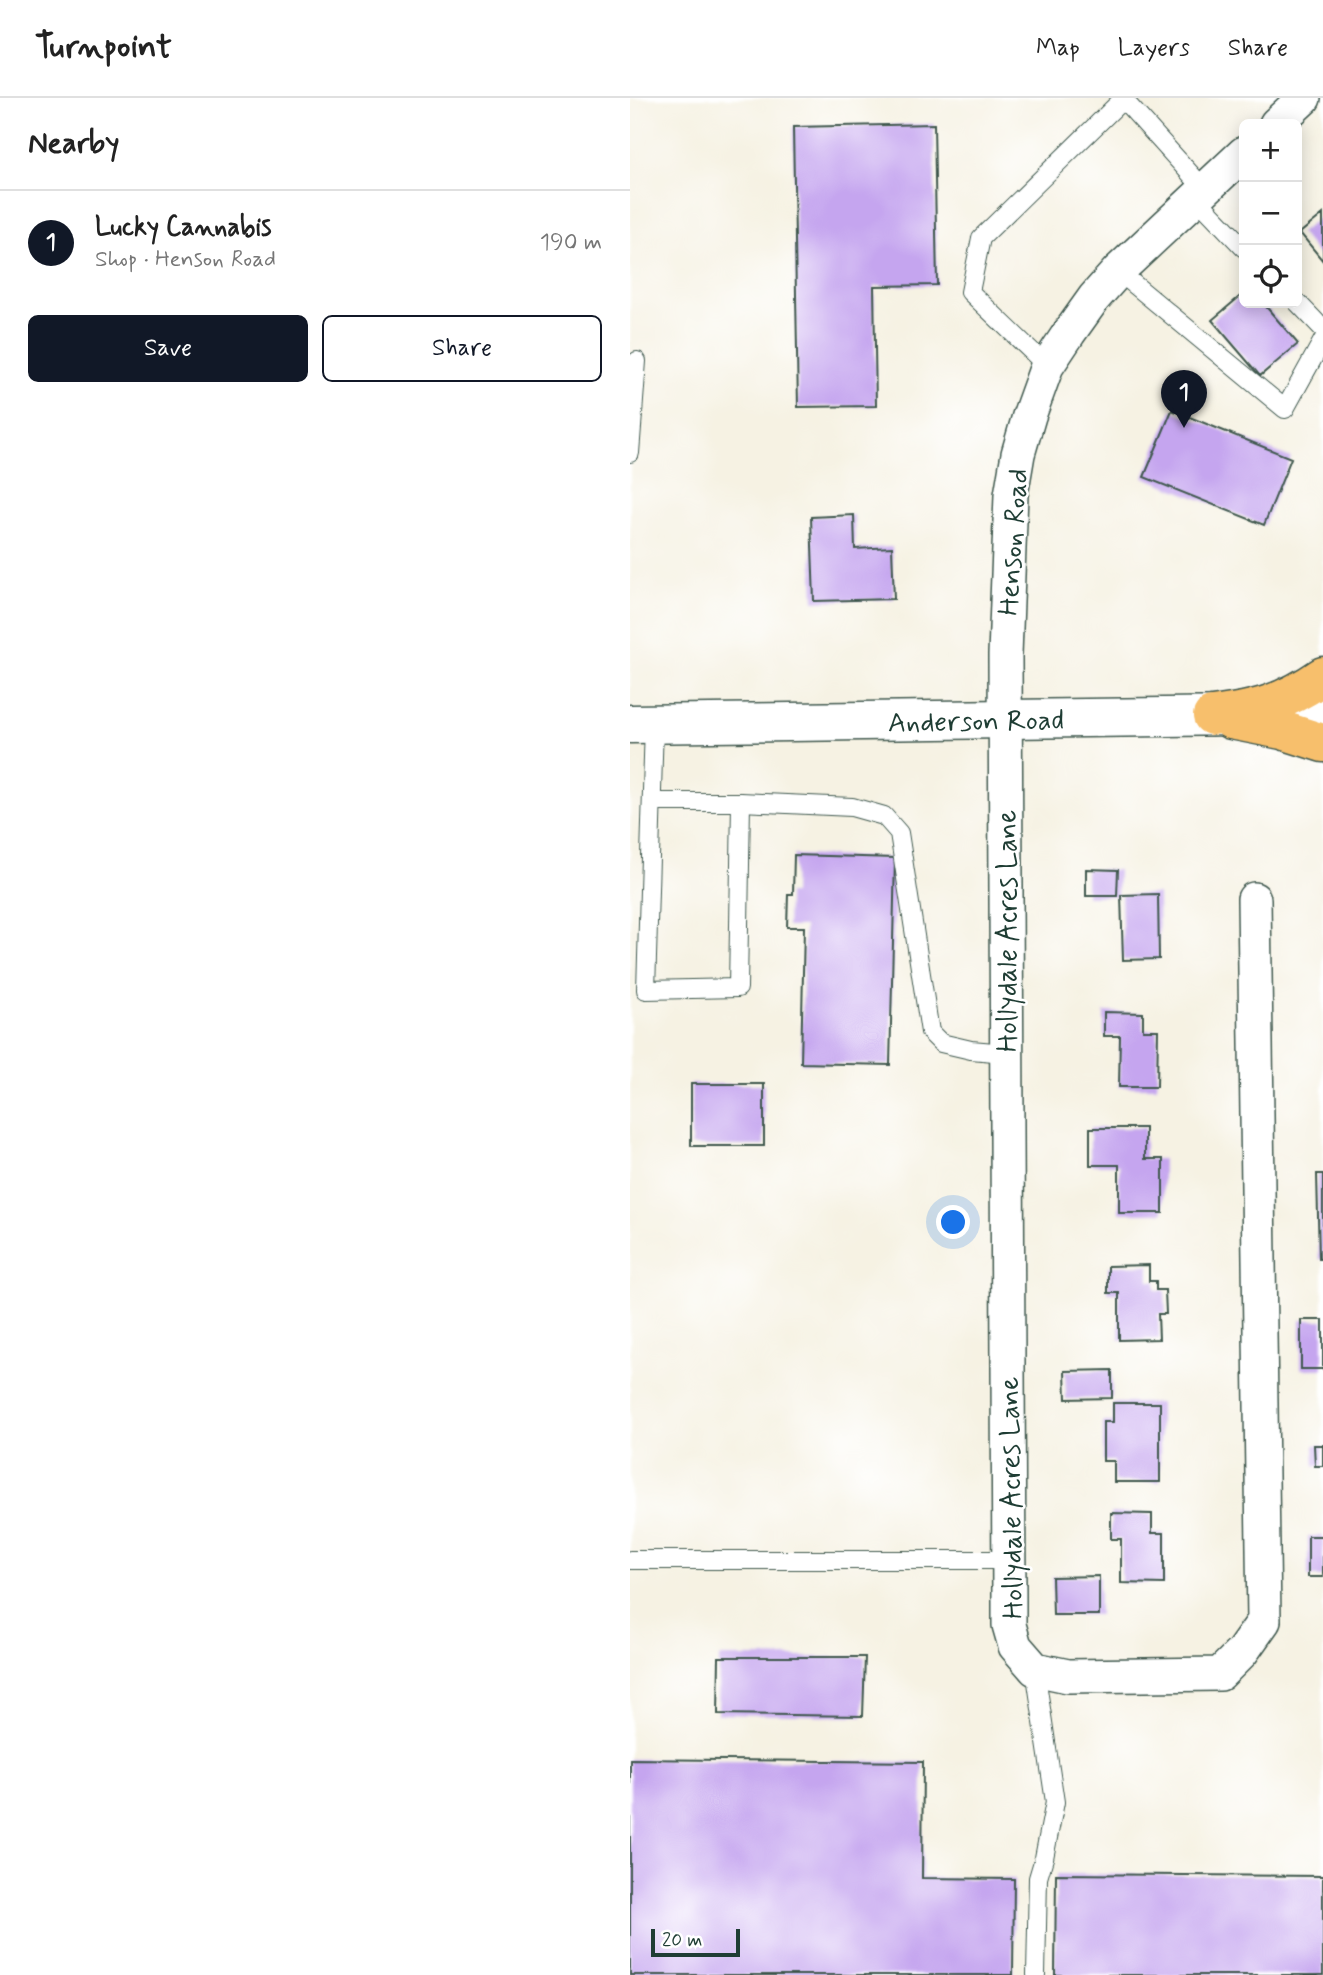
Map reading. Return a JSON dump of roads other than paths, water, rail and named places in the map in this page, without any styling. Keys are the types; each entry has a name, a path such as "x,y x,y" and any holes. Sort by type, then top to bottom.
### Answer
{"highway":[{"path":"1212,716 1248,711 1283,701 1323,676"},
{"path":"1212,716 1282,730 1323,743"}],"street":[{"path":"1281,119 1304,98"},
{"name":"Henson Road","path":"1005,719 1007,537 1011,495 1018,454 1047,366 1094,298 1118,271 1239,158"},
{"name":"Anderson Road","path":"642,724 1323,715"},
{"name":"Hollydale Acres Lane","path":"1005,719 1009,1626 1015,1646 1035,1669"},
{"path":"1035,1669 1068,1676 1220,1674 1242,1652 1264,1620 1254,899"}],"lane":[{"path":"1047,366 970,292 981,238 1123,99 1242,245"},
{"path":"1118,271 1285,409 1323,340"},
{"path":"1302,307 1323,329"},
{"path":"630,453 637,360"},
{"path":"642,724 652,802 646,990 738,988 741,802"},
{"path":"652,802 741,802 852,807 884,816 899,833 930,1031 941,1043 971,1050 1006,1053"},
{"path":"630,1560 1009,1560"},
{"path":"1035,1669 1055,1802 1038,1878 1036,1975"}],"place":[{"name":"Lucky Cannabis","path":"1184,428"}]}
